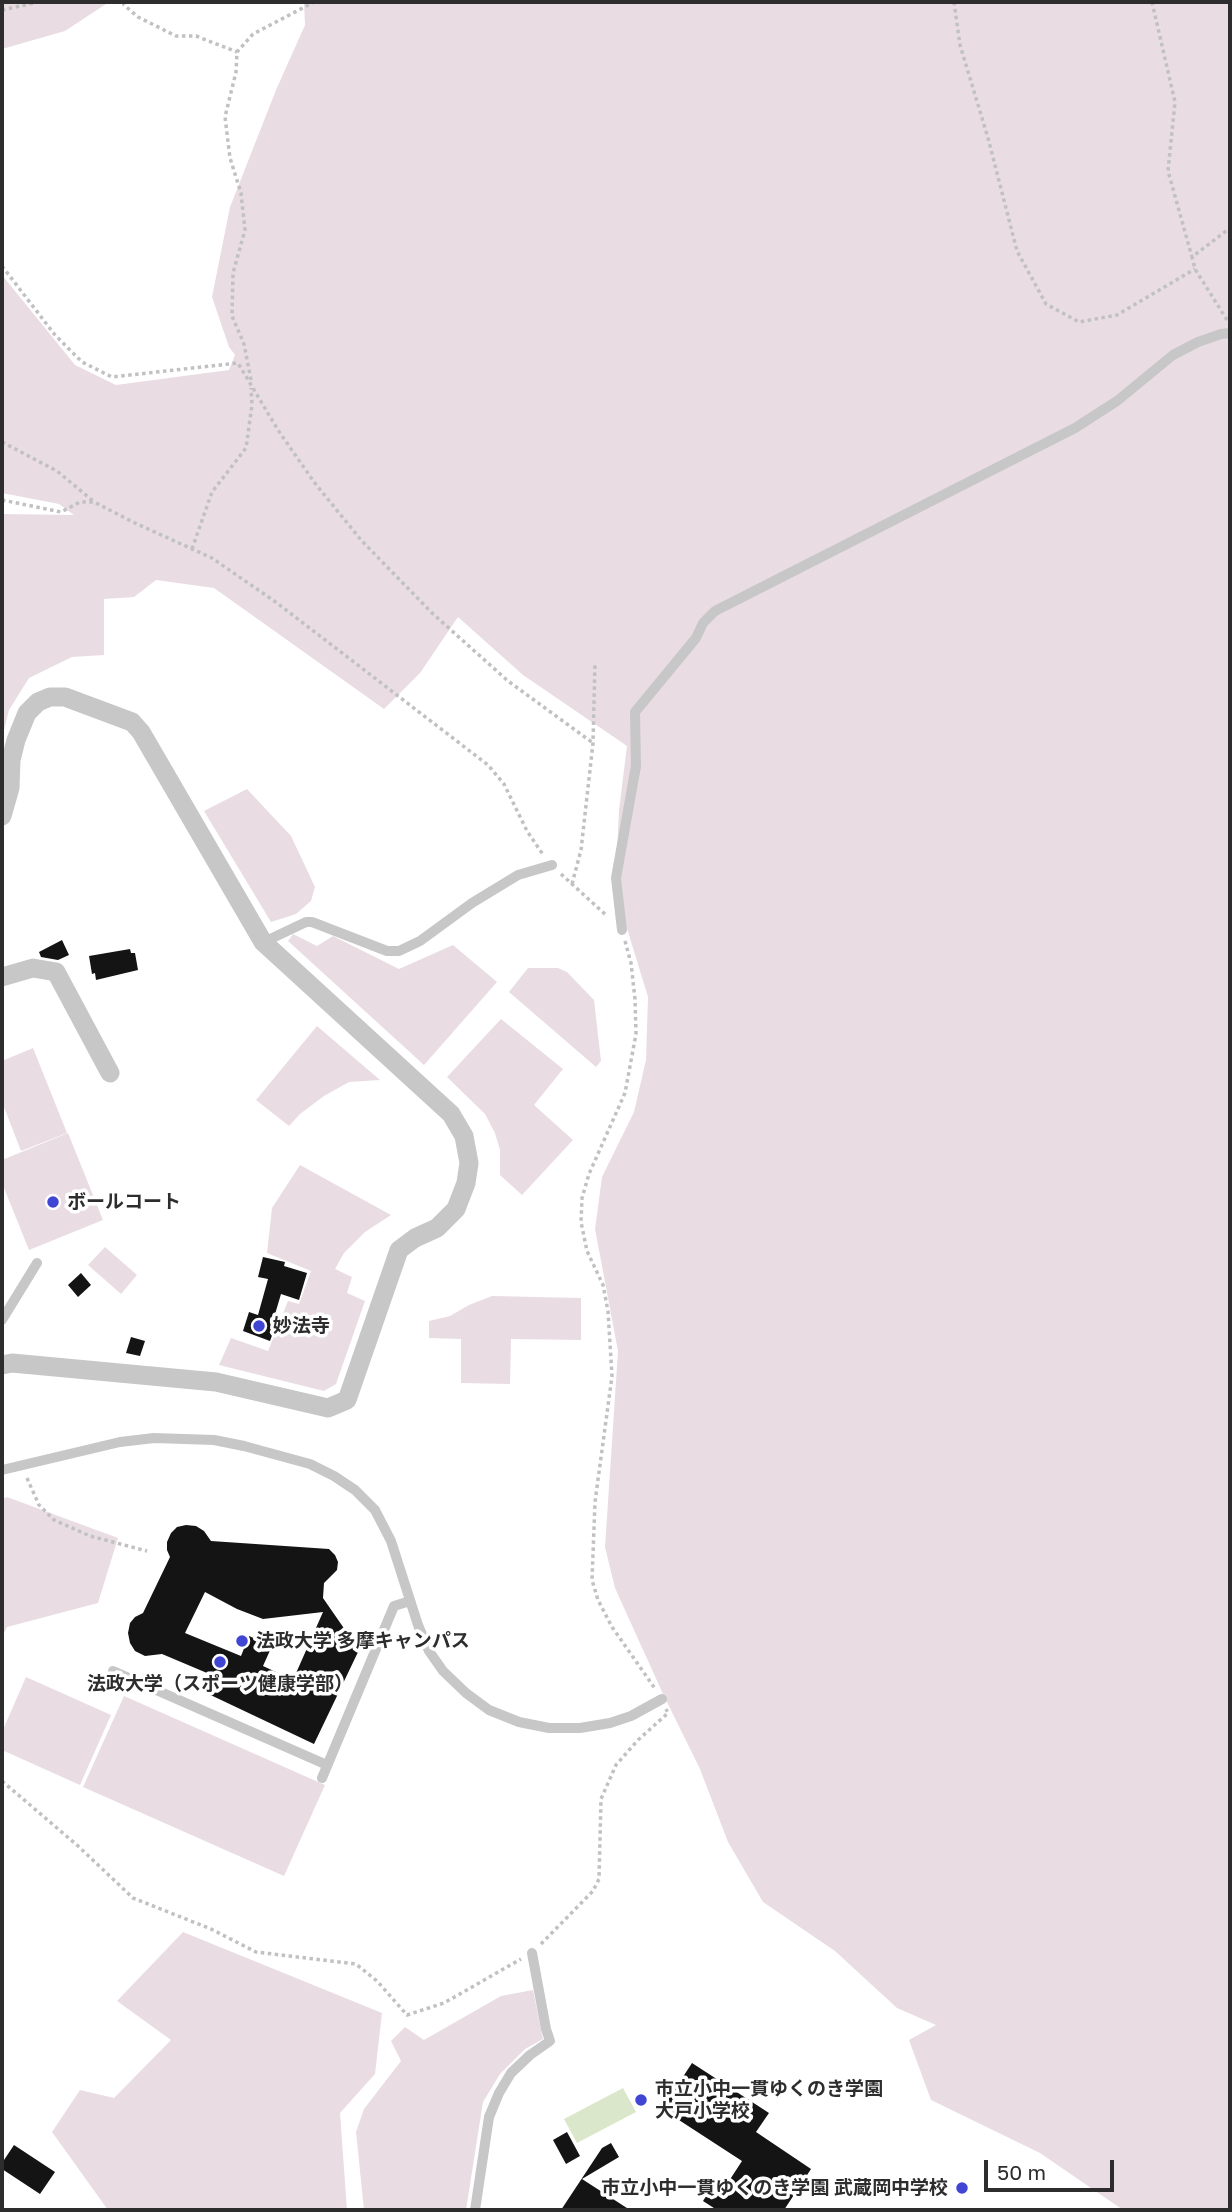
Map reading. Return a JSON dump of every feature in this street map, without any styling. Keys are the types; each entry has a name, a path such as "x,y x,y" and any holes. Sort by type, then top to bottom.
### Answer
{"street":[{"path":"2,816 10,788 11,760 16,740 27,713 38,702 50,697 65,697 132,722 141,733 263,942 451,1114 464,1136 468,1150 466,1183 456,1209 437,1228 399,1250 347,1400 328,1408 216,1381 12,1363 2,1365"},
{"path":"2,977 33,968 56,972 110,1073"}],"lane":[{"path":"622,930 616,878 636,766 635,712 715,611 1075,428 1117,401 1173,355 1198,342 1230,333"},
{"path":"263,942 306,922 312,922 387,951 399,951 421,941 472,903 518,875 552,866"},
{"path":"2,1320 37,1263"},
{"path":"2,1470 120,1442 173,1438 214,1440 310,1464 355,1490 374,1510 391,1541 429,1651 443,1671 489,1710 519,1722 549,1728 580,1728 631,1716 662,1699"},
{"path":"321,1778 394,1606 410,1601"},
{"path":"113,1671 327,1765"},
{"path":"475,2210 489,2117 499,2093 511,2073 550,2041 545,2029 532,1953"}],"path":[{"path":"2,10 38,2"},
{"path":"123,2 138,16 176,36 196,36 237,52"},
{"path":"192,549 212,492 246,448 252,404 244,344 232,316 233,273 245,230 241,193 230,158 225,117 236,72 237,52 253,34 314,2"},
{"path":"954,2 960,45 988,138 1017,251 1046,304 1079,322 1116,315 1195,269"},
{"path":"1152,2 1175,102 1168,171 1195,269 1230,325"},
{"path":"1192,257 1230,228"},
{"path":"2,266 55,335 82,362 112,377 238,363 278,430 314,482 361,540 432,613 508,681 593,743"},
{"path":"2,442 57,471 94,502 212,558 277,603 488,765 504,784 537,848 552,866 622,930 631,963 635,1034 625,1093 589,1174 582,1198 581,1222 587,1251 603,1285 612,1353 612,1376 594,1502 592,1580 598,1601 612,1627 662,1699 668,1713 638,1740 616,1765 601,1799 599,1879 593,1891 532,1953 444,2003 408,2015 377,1981 356,1964 256,1952 211,1929 133,1898 78,1846 2,1781"},
{"path":"2,500 61,512 80,502 94,502"},
{"path":"572,884 581,850 593,743 594,662"},
{"path":"26,1476 32,1494 54,1520 90,1536 146,1550"}],"shaded area":[{"path":"2,2 109,2 65,31 2,49"},
{"path":"304,2 1230,2 1230,2210 1123,2210 1040,2153 931,2100 909,2040 936,2025 897,2008 835,1951 763,1902 728,1842 700,1769 615,1588 605,1547 618,1351 595,1229 602,1177 634,1112 646,1060 648,997 625,922 616,878 619,810 627,746 523,675 458,617 420,673 384,709 214,588 156,580 134,597 104,599 104,655 72,657 29,678 9,710 2,738 2,514 74,515 59,504 2,493 2,275 75,365 116,385 229,370 235,355 229,347 212,297 230,207 305,25"},
{"path":"247,789 291,836 315,887 311,901 296,914 271,922 204,811"},
{"path":"293,934 317,946 333,936 399,969 453,945 497,982 424,1065 288,941"},
{"path":"528,968 558,968 567,972 594,1000 601,1061 596,1067 509,992"},
{"path":"501,1019 563,1069 534,1105 573,1140 522,1195 500,1175 500,1150 485,1114 447,1077"},
{"path":"317,1026 380,1080 349,1082 324,1096 289,1126 256,1100"},
{"path":"33,1048 67,1133 21,1151 2,1102 2,1061"},
{"name":"ボールコート","path":"68,1133 103,1220 29,1250 2,1183 2,1160"},
{"path":"300,1165 391,1215 365,1232 344,1253 335,1269 352,1277 347,1293 365,1301 336,1384 324,1391 219,1365 231,1338 268,1351 288,1301 299,1304 311,1271 267,1253 272,1208"},
{"path":"105,1247 137,1275 121,1294 88,1265"},
{"path":"492,1296 581,1298 581,1340 511,1339 510,1384 461,1383 461,1339 429,1338 429,1321 450,1316"},
{"path":"7,1497 118,1538 98,1603 7,1627 2,1637 2,1499"},
{"path":"26,1677 111,1715 80,1785 2,1750 2,1732"},
{"path":"124,1696 325,1785 284,1876 83,1787"},
{"path":"183,1932 382,2013 375,2074 340,2113 347,2210 108,2210 52,2132 80,2090 114,2098 171,2040 117,2001"},
{"path":"533,1990 543,2039 525,2049 500,2074 483,2102 466,2210 364,2210 356,2132 364,2109 401,2061 391,2041 405,2027 424,2040 501,1996"},
{"path":"623,2088 636,2112 577,2143 564,2119"}],"building":[{"path":"62,940 69,955 58,960 41,957 39,952"},
{"path":"130,949 131,953 135,953 138,970 96,980 95,973 92,974 89,956"},
{"path":"263,1257 285,1262 284,1266 307,1273 299,1300 281,1294 273,1321 277,1322 270,1341 243,1331 249,1312 258,1315 268,1279 258,1277"},
{"path":"81,1273 91,1285 78,1297 68,1285"},
{"path":"131,1337 145,1341 140,1356 126,1353"},
{"path":"196,1526 204,1531 211,1541 329,1549 335,1555 337,1570 324,1583 323,1598 359,1650 314,1744 200,1690 207,1673 162,1654 145,1656 135,1651 128,1633 130,1623 143,1613 170,1557 167,1542 177,1527","holes":["205,1592 263,1619 323,1612 293,1680 263,1666 272,1646 249,1636 241,1656 185,1633"]},
{"path":"692,2063 769,2113 756,2132 811,2169 784,2210 717,2210 703,2201 718,2178 727,2184 742,2161 662,2109"},
{"path":"567,2132 580,2156 566,2164 553,2140"},
{"path":"611,2143 619,2157 582,2179 630,2210 561,2210 602,2148"},
{"path":"14,2145 55,2172 40,2194 2,2169 2,2163"}],"place":[{"name":"ボールコート","path":"53,1202"},
{"name":"妙法寺","path":"259,1326"},
{"name":"法政大学 多摩キャンパス","path":"242,1641"},
{"name":"法政大学（スポーツ健康学部）","path":"220,1662"},
{"name":"市立小中一貫ゆくのき学園 大戸小学校","path":"641,2100"},
{"name":"市立小中一貫ゆくのき学園 武蔵岡中学校","path":"962,2188"}]}
